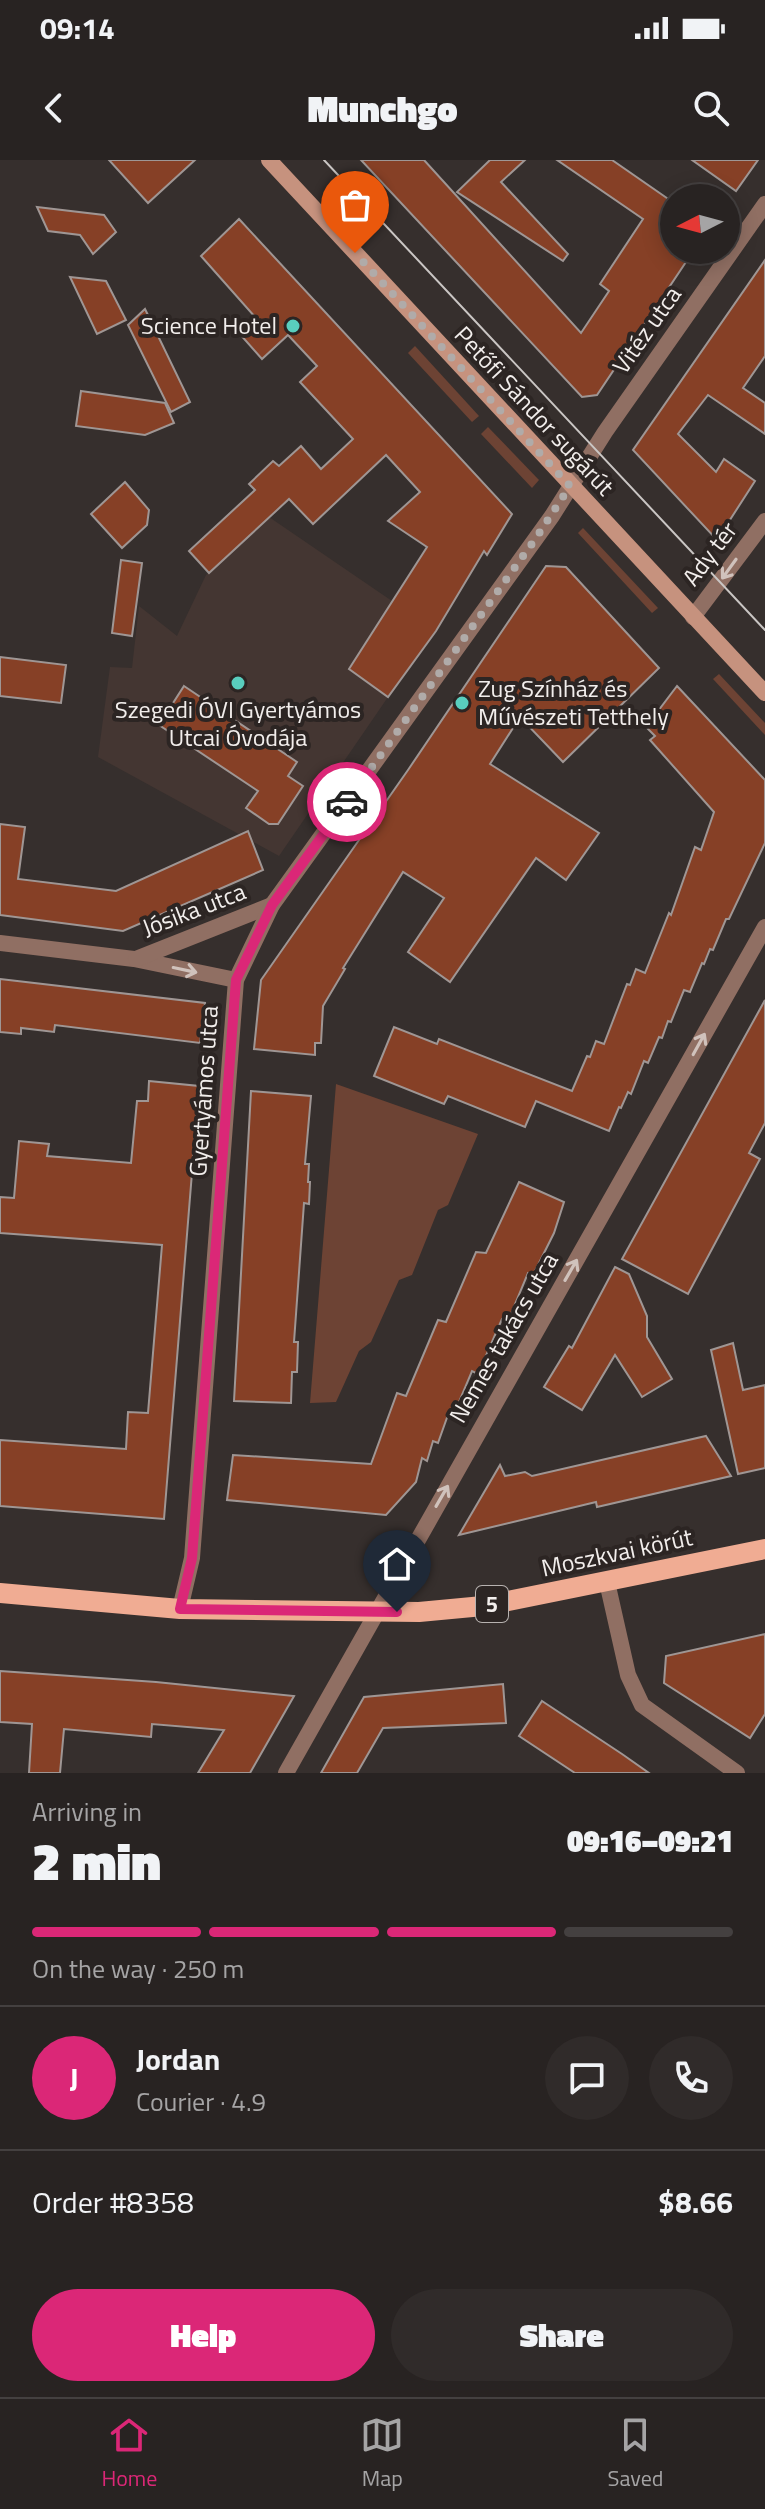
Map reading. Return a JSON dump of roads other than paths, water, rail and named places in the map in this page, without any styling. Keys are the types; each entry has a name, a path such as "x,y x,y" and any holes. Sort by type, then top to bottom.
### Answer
{"main road":[{"name":"Moszkvai körút","path":"0,1593 180,1609 419,1612 483,1606 765,1549"}],"street":[{"name":"Petőfi Sándor sugárút","path":"269,160 765,693"},
{"name":"Vitéz utca","path":"570,486 765,204"},
{"name":"Gyertyámos utca","path":"180,1609 192,1558 236,980 272,905 527,551 570,486"},
{"name":"Ady tér","path":"693,617 765,521"},
{"name":"Jósika utca","path":"134,959 272,905"},
{"name":"Nemes takács utca","path":"286,1773 765,927"},
{"name":"Jósika utca","path":"0,943 134,959 236,980"},
{"path":"607,1582 628,1675 642,1705 737,1773"}],"tram line":[{"path":"324,160 765,630"}],"place":[{"name":"Science Hotel","path":"293,326"},
{"name":"Szegedi ÓVI Gyertyámos Utcai Óvodája","path":"238,683"},
{"name":"Zug Színház és Művészeti Tetthely","path":"462,703"}]}
